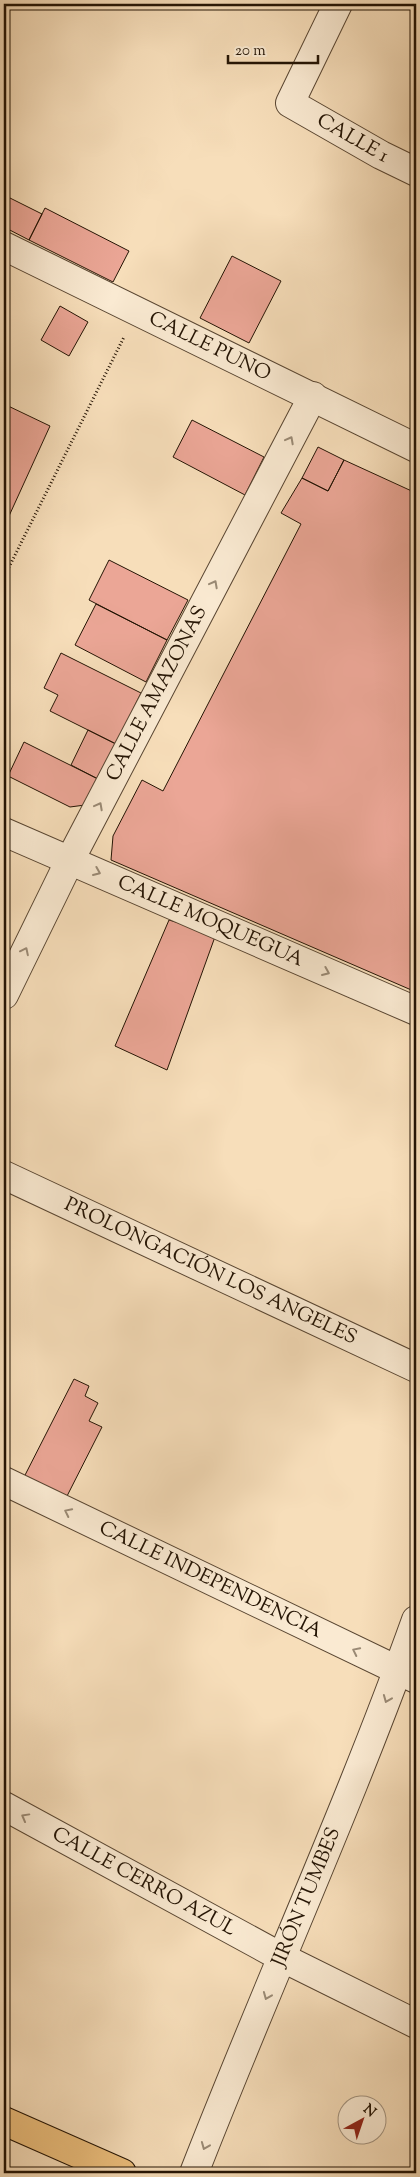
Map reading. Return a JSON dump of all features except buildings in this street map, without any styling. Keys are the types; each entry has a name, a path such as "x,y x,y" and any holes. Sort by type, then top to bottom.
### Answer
{"main road":[{"path":"4,2121 122,2173"}],"street":[{"name":"CALLE 1","path":"338,4 290,103 381,155 416,172"},
{"name":"CALLE PUNO","path":"4,246 416,448"},
{"name":"CALLE AMAZONAS","path":"4,994 70,860 312,396"},
{"name":"CALLE MOQUEGUA","path":"4,832 416,1011"},
{"name":"PROLONGACIÓN LOS ANGELES","path":"4,1175 416,1368"},
{"name":"CALLE INDEPENDENCIA","path":"4,1481 407,1675"},
{"name":"JIRÓN TUMBES","path":"194,2173 283,1958 407,1675 416,1620"},
{"name":"CALLE CERRO AZUL","path":"4,1806 283,1958 416,2024"}],"path":[{"path":"4,577 137,312"}]}
